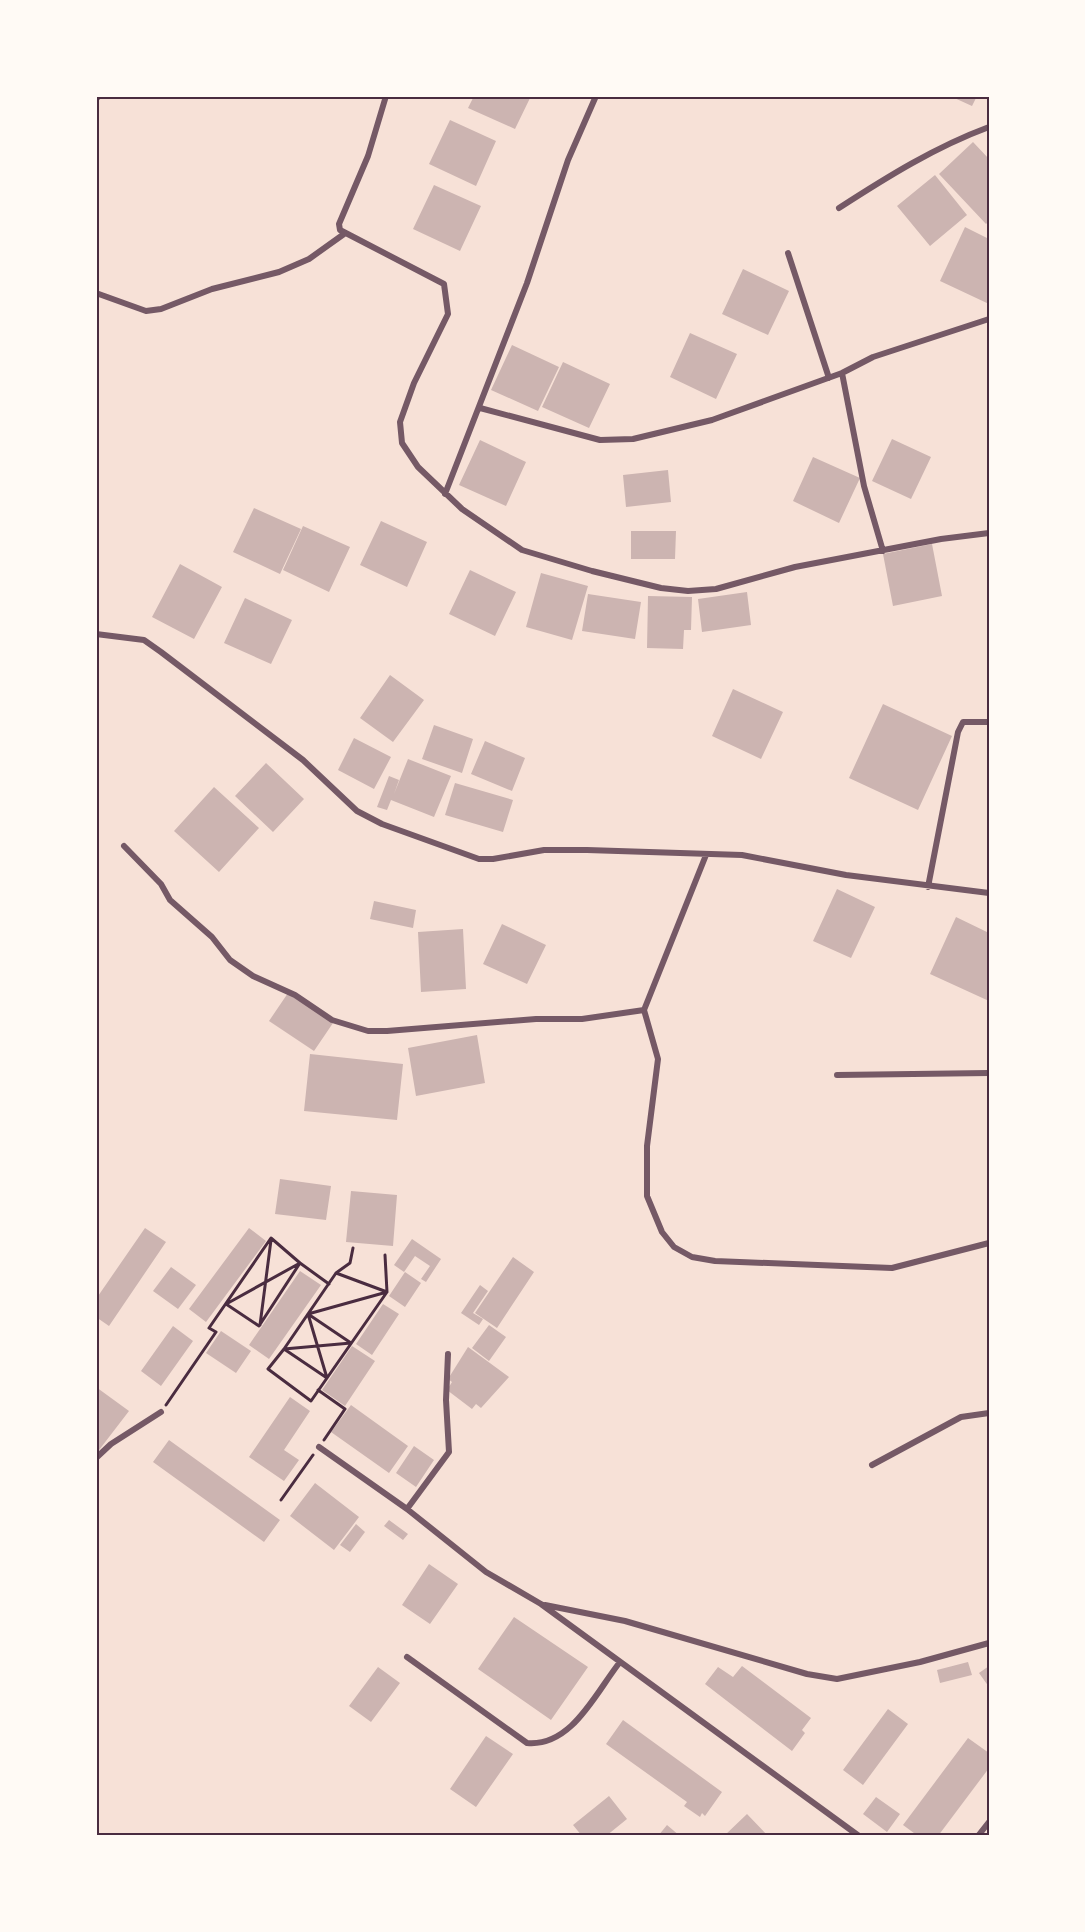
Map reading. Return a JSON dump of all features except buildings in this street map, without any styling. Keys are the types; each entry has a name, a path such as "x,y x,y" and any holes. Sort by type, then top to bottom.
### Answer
{"street":[{"path":"386,96 368,156 339,224 344,234 411,265 444,284 448,314 414,383 400,422 402,443 418,467 445,494 492,532 522,550 555,562 662,588 688,591 716,589 795,567 989,533"},
{"path":"445,494 527,283 568,160 596,96"},
{"path":"839,208 887,177 952,141 989,127"},
{"path":"96,293 146,311 160,309 212,289 279,272 309,260 344,234"},
{"path":"788,253 829,378"},
{"path":"480,408 600,440 633,439 712,420 842,373 873,357 989,319"},
{"path":"842,373 864,486 883,551"},
{"path":"96,634 144,640 303,760 357,811 382,824 479,859 493,859 544,850 639,850 757,857 807,869 928,887 989,893"},
{"path":"928,887 958,732 963,722 989,722"},
{"path":"124,846 161,884 170,900 212,937 230,960 253,976 290,992 332,1020 350,1027 378,1031 429,1029 536,1019 582,1019 644,1010"},
{"path":"706,855 644,1010 658,1059 647,1146 647,1196 662,1232 674,1247 692,1257 715,1261 892,1268 989,1243"},
{"path":"837,1074 989,1073"},
{"path":"407,1509 449,1452 446,1400 448,1354"},
{"path":"96,1458 111,1444 161,1412"},
{"path":"872,1465 961,1417 989,1413"},
{"path":"319,1447 407,1509 486,1572 541,1604 859,1836"},
{"path":"541,1604 625,1621 807,1674 837,1679 910,1664 989,1643"},
{"path":"407,1657 527,1743 540,1744 559,1737 579,1718 620,1662"},
{"path":"978,1836 989,1822"}],"path":[{"path":"271,1238 328,1284"},
{"path":"259,1326 271,1238"},
{"path":"161,1412 216,1332 209,1328 271,1238"},
{"path":"353,1248 350,1263 336,1273 268,1369 311,1401 387,1292 385,1255"},
{"path":"226,1304 300,1263"},
{"path":"259,1326 300,1263"},
{"path":"336,1273 387,1292"},
{"path":"308,1314 387,1292"},
{"path":"226,1304 259,1326"},
{"path":"308,1314 351,1343"},
{"path":"308,1314 327,1378"},
{"path":"284,1349 351,1343"},
{"path":"284,1349 327,1378"}]}
